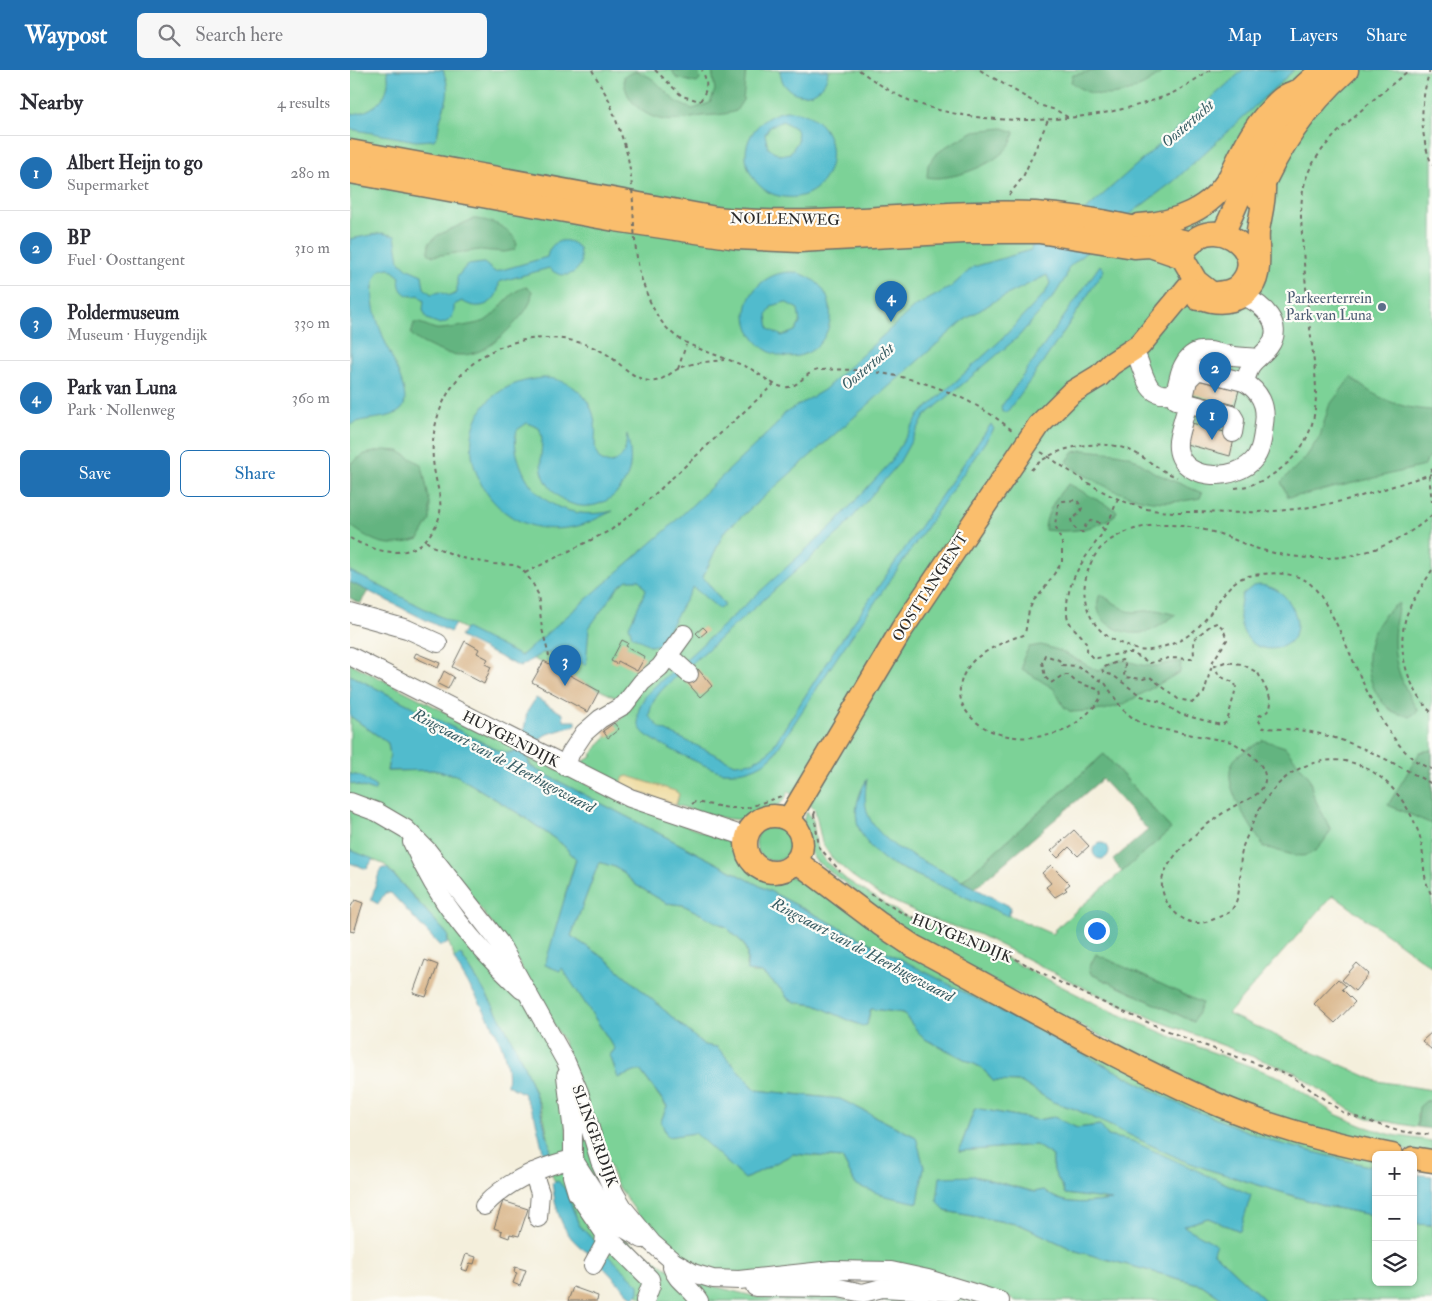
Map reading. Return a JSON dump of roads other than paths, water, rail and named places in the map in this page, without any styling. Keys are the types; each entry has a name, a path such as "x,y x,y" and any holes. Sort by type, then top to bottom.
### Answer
{"main road":[{"path":"1223,233 1265,141 1282,110 1322,70"},
{"path":"1192,274 1227,292 1241,284 1247,272 1252,253 1254,209 1257,197 1287,138 1305,112 1347,70"},
{"path":"1123,225 1158,224 1171,221 1189,214 1208,201 1229,178 1250,134 1261,119 1286,94 1298,92"},
{"name":"NOLLENWEG","path":"350,151 688,214 748,221 846,221 931,215 998,213 1058,215 1123,225 1192,274"},
{"name":"NOLLENWEG","path":"350,172 624,221 737,238 800,241 982,231 1039,232 1134,246 1165,258 1192,274"},
{"path":"1223,233 1252,253 1257,276 1254,284 1242,296 1220,302 1192,274 1206,234 1223,233"},
{"name":"OOSTTANGENT","path":"1099,376 1113,372 1138,359 1167,335 1192,274"},
{"name":"OOSTTANGENT","path":"794,811 902,629 1027,443 1059,403 1140,345 1192,274"},
{"path":"794,811 795,824 802,839 802,847 796,861 782,871 766,870 752,861 746,845 750,830 760,819 794,811"},
{"name":"HUYGENDIJK","path":"796,861 912,946 1158,1076 1222,1106 1273,1125 1372,1151"},
{"path":"1417,1159 1432,1161"}],"street":[{"path":"1242,296 1262,306 1272,321 1274,334 1270,346 1250,366 1244,382"},
{"path":"1163,396 1174,393 1181,370 1193,354 1198,352 1208,350 1232,356 1258,358"},
{"path":"1138,359 1149,386 1156,394 1232,415 1235,420 1233,433"},
{"path":"1198,370 1244,382 1258,393 1266,414 1262,443 1256,457 1246,466 1227,475 1210,475 1196,472 1185,463 1180,454 1178,441 1188,380 1198,370"},
{"path":"350,613 407,629 438,643"},
{"path":"566,767 570,754 584,733 600,719 624,704 642,682 666,658 684,634"},
{"name":"HUYGENDIJK","path":"350,656 630,798 747,837"},
{"path":"666,658 676,662 689,674"},
{"name":"SLINGERDIJK","path":"350,802 377,812 406,829 427,850 458,891 489,927 512,962 566,1062 580,1092 608,1180 624,1209 652,1243 674,1262 700,1275 713,1279 739,1280 854,1270 912,1274 1000,1301"},
{"path":"566,1062 573,1160 572,1176 577,1193 605,1234 650,1280 651,1285 645,1301"},
{"path":"484,1206 494,1195 544,1166 573,1160"},
{"path":"573,1160 602,1204 620,1226 652,1243"},
{"path":"533,1172 540,1193 538,1218"},
{"path":"593,1265 604,1245 605,1234"},
{"path":"674,1262 672,1267 674,1274 691,1289 699,1301"},
{"path":"739,1280 750,1287 838,1288 862,1297 882,1288 934,1292 967,1291"}],"water":[{"path":"387,70 443,70 448,91 438,133 434,140 416,141 350,129 350,114 359,113 375,106 385,94 388,79"},
{"path":"780,70 828,71 825,81 819,89 812,93 803,94 795,93 788,88 782,81"},
{"name":"Oostertocht","path":"1243,70 1294,70 1174,181 1129,215 1068,268 1066,277 1054,296 1018,337 925,416 899,463 841,531 690,665 685,660 834,524 890,463 919,415 1002,339 1045,293 1050,283 1047,275 995,301 963,321 724,532 703,577 725,605 719,609 693,587 660,644 651,646 632,636 629,626 646,590 640,580 627,580 618,587 589,628 586,665 561,653 542,653 520,667 460,637 465,628 521,656 665,531 776,425 785,413 824,390 914,307 951,287 973,267 1031,250 1032,244 1088,208"},
{"path":"786,111 808,115 822,126 830,142 831,159 826,175 816,189 800,196 779,196 767,191 754,180 747,165 747,144 751,135 766,119","holes":["783,121 796,129 798,141 790,153 780,155 768,148 765,134 770,126"]},
{"path":"382,233 395,236 399,261 408,269 422,275 424,288 431,294 440,292 450,296 457,293 457,277 467,265 484,263 495,272 547,257 555,243 560,241 569,242 579,248 581,263 575,271 567,275 558,274 549,268 499,282 496,296 487,304 475,306 462,301 454,305 453,315 449,320 440,324 427,319 423,310 424,301 419,295 410,296 401,289 400,277 389,268 380,270 373,286 374,305 379,325 396,366 405,400 401,410 390,416 363,420 350,425 350,239"},
{"path":"1100,265 1104,270 1069,324 1007,412 1002,412 1001,407"},
{"path":"793,272 812,279 824,291 830,306 830,322 825,336 814,348 800,356 781,356 762,347 753,337 748,325 746,314 753,292 770,277 781,273","holes":["785,302 798,309 800,323 795,331 782,336 769,329 767,315 772,306"]},
{"path":"544,378 562,381 571,385 590,405 595,429 595,449 602,461 611,463 619,459 625,448 627,434 630,462 629,471 624,483 607,500 596,505 584,506 562,499 546,481 542,472 542,441 539,428 527,423 517,430 516,450 522,469 529,482 547,501 571,511 599,513 613,511 578,526 540,527 509,515 487,493 474,465 472,436 482,409 506,388"},
{"path":"991,424 994,429 838,656 773,756 762,764 750,769 738,772 718,771 684,756 643,732 638,720 641,703 656,685 674,670 678,675 659,693 653,703 649,716 660,728 735,764 753,762 770,751 833,652"},
{"path":"350,571 455,624 450,632 350,582"},
{"path":"1253,586 1271,587 1280,592 1293,609 1297,626 1293,638 1283,646 1270,649 1257,646 1246,636 1240,619 1242,595"},
{"name":"Ringvaart van de Heerhugowaard","path":"350,675 497,750 508,753 519,750 526,754 530,766 537,770 1179,1104 1274,1142 1372,1167 1372,1215 1326,1206 1210,1170 1182,1160 1075,1109 1053,1102 1021,1082 993,1081 982,1068 923,1038 903,1013 872,1009 870,1010 867,1025 862,1026 815,1005 795,1002 787,998 784,992 762,973 747,971 747,952 743,943 726,927 683,905 666,903 636,885 618,868 599,862 571,936 607,960 704,1045 717,1047 756,1090 840,1099 916,1137 924,1167 918,1203 885,1196 856,1185 842,1158 793,1154 745,1179 695,1133 667,1137 661,1121 667,1106 640,1070 618,1078 610,1055 615,1049 562,968 560,971 545,965 576,859 562,844 521,815 456,775 433,770 387,771 390,755 388,743 350,716"},
{"path":"536,698 563,714 564,721 576,721 576,725 545,735 537,742 523,736 527,712"},
{"path":"350,774 360,776 376,787 374,791 350,783"},
{"path":"867,779 865,801 867,810 874,825 880,832 896,847 1011,907 1008,916 889,863 878,854 862,836 856,815 857,804"},
{"path":"1098,843 1104,843 1109,848 1107,857 1098,859 1093,854 1093,848"},
{"path":"350,850 373,859 367,869 350,863"},
{"path":"387,868 448,935 447,944 440,946 391,893 385,893 378,904 371,900 380,870"},
{"path":"460,954 500,1017 522,1062 540,1108 550,1145 550,1158 545,1160 535,1117 523,1093 507,1085 507,1069 498,1036 454,959"},
{"path":"975,1108 1037,1120 1054,1117 1077,1128 1100,1125 1108,1136 1132,1141 1251,1195 1240,1231 1208,1218 1183,1226 1216,1244 1213,1252 1266,1301 1225,1301 1202,1285 1076,1251 1021,1225 945,1211 937,1200 940,1177 975,1176 1034,1192 1044,1190 1059,1199 1067,1201 1085,1203 1112,1200 1065,1194 1055,1173 1053,1156 1036,1145 959,1151"},
{"path":"1417,1174 1432,1176 1432,1225 1417,1224"},
{"path":"558,1181 565,1189 579,1225 595,1242 593,1251 589,1253 572,1239 558,1213 552,1183"},
{"path":"608,1255 639,1285 639,1293 633,1298 602,1266"}],"place":[{"name":"Parkeerterrein Park van Luna","path":"1382,307"},
{"name":"Park van Luna","path":"891,322"},
{"name":"BP","path":"1215,393"},
{"name":"Albert Heijn to go","path":"1212,440"},
{"name":"Poldermuseum","path":"565,686"}]}
